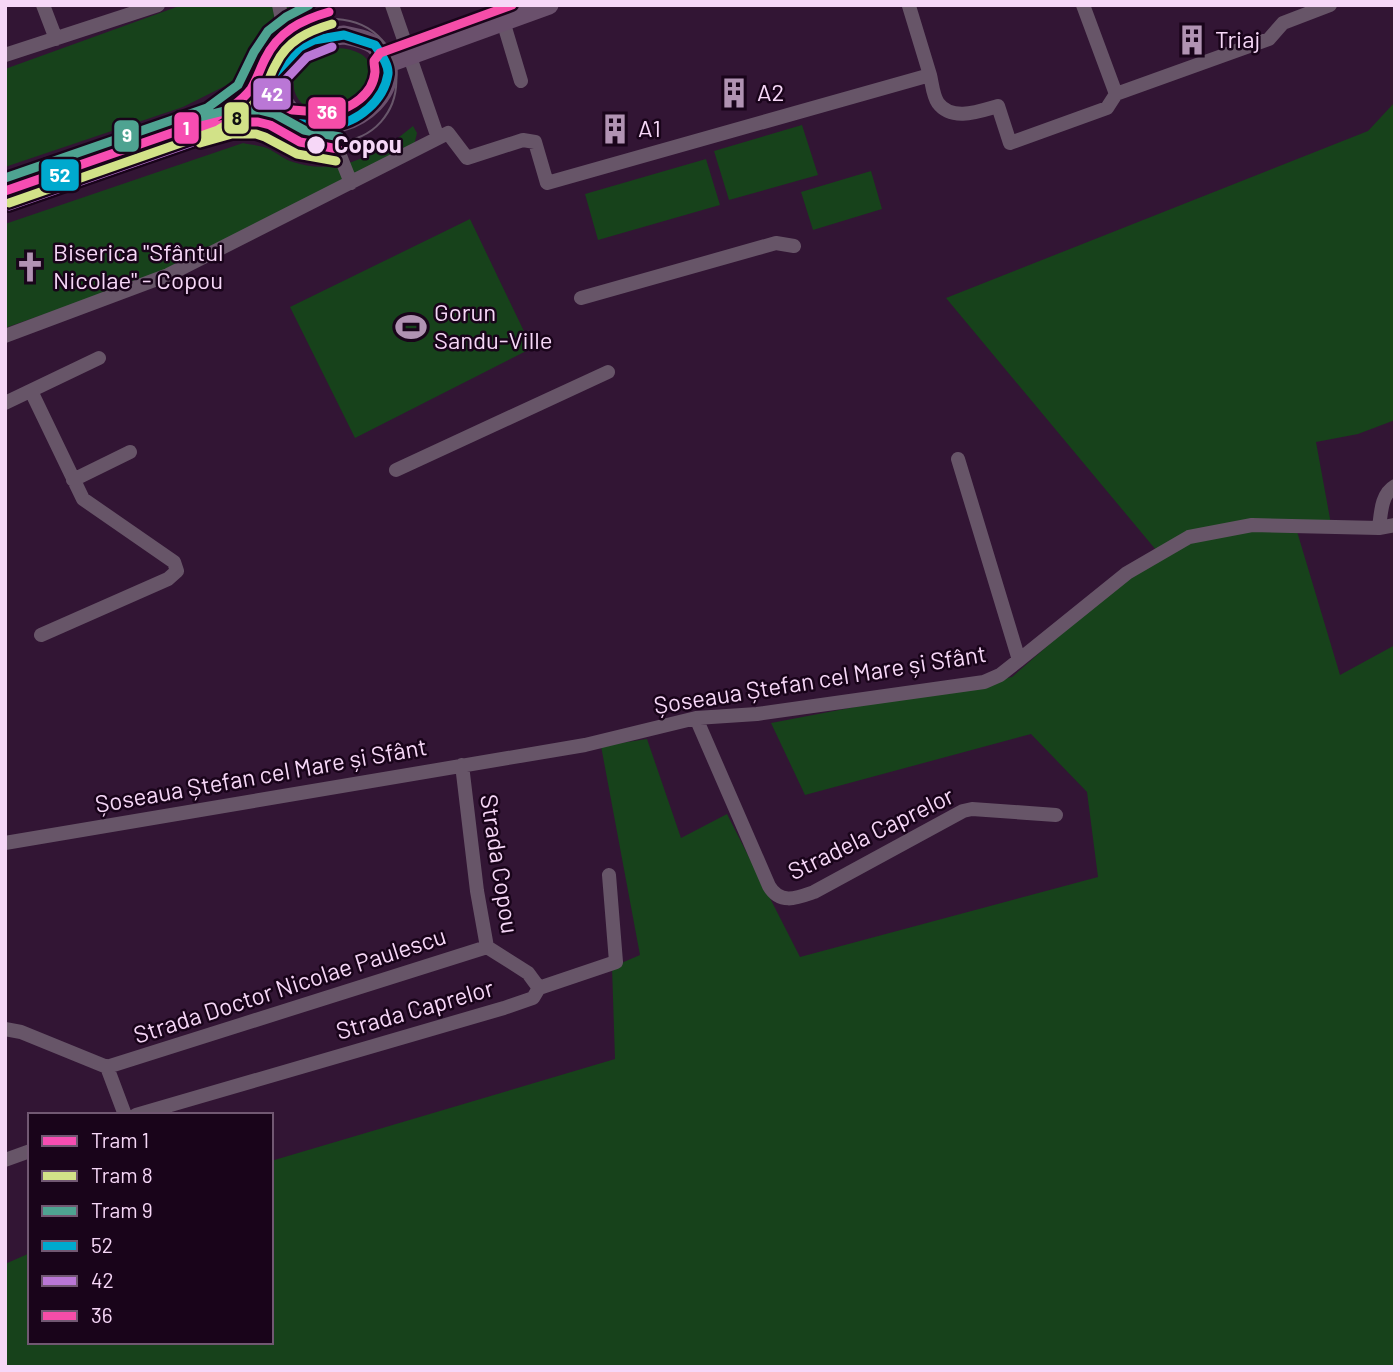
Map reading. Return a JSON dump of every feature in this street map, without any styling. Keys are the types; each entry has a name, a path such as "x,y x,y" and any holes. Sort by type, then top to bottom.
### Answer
{"main road":[{"path":"386,64 549,5"},
{"path":"5,194 214,122 254,119 332,125 356,118 369,110 384,87 388,73 386,64 375,45 344,34 314,40 300,47 264,85 214,122"},
{"path":"287,63 279,79 283,101 295,117 307,122"}],"street":[{"path":"43,5 56,39"},
{"path":"279,5 287,63"},
{"path":"392,5 438,138"},
{"path":"1083,5 1116,94"},
{"path":"909,6 937,102 948,110 966,114 998,106 1010,143 1107,108 1116,94 1269,39 1283,23 1330,5"},
{"path":"5,55 150,6"},
{"path":"503,21 521,81"},
{"path":"5,336 168,275 448,133 467,158 523,140 535,142 547,183 930,75"},
{"path":"332,125 335,143 352,183"},
{"path":"581,298 776,243 794,246"},
{"path":"5,403 99,358"},
{"path":"396,470 607,372"},
{"path":"31,391 83,499 174,562 177,571 168,579 41,635"},
{"path":"73,480 130,452"},
{"path":"958,459 1019,660"},
{"path":"1379,528 1383,501 1389,489 1395,486"},
{"name":"Șoseaua Ștefan cel Mare și Sfânt","path":"5,843 584,745 696,718 757,714 984,682 1000,675 1127,573 1189,537 1252,525 1379,528 1395,525"},
{"name":"Stradela Caprelor","path":"696,718 772,892 790,900 814,892 963,811 972,809 1056,815"},
{"name":"Strada Copou","path":"462,765 477,891 487,947 528,973 539,988"},
{"name":"Strada Caprelor","path":"143,1113 504,1008 533,998 539,988 616,962 609,875"},
{"name":"Strada Doctor Nicolae Paulescu","path":"107,1067 487,947"},
{"path":"5,1029 21,1032 107,1067 124,1113"},
{"path":"5,1160 28,1153"}],"green space":[{"path":"182,5 300,5 275,15 256,42 244,67 229,84 183,107 5,167 5,69"},
{"path":"337,48 357,52 366,59 372,70 370,87 362,98 350,106 330,112 313,110 301,103 295,92 294,79 300,66 315,55"},
{"path":"1395,102 1395,420 1358,434 1316,442 1331,524 1251,522 1156,550 946,298 1368,131"},
{"path":"802,125 818,175 729,200 714,151"},
{"path":"413,126 417,133 414,145 159,274 5,328 5,224 243,143 266,148 293,162 326,167 342,165 372,154"},
{"path":"706,159 720,205 598,240 585,194"},
{"path":"871,171 882,209 813,230 801,192"},
{"name":"Gorun Sandu-Ville","path":"470,219 532,348 355,438 290,307"},
{"path":"1252,528 1296,528 1340,675 1395,645 1395,1367 5,1367 5,1264 28,1254 28,1344 273,1344 273,1160 615,1059 612,967 640,955 601,746 647,739 681,838 727,814 800,957 1098,877 1087,792 1031,734 805,795 771,723 1012,677 1128,575 1189,540"}],"tram line":[{"name":"9","path":"5,178 207,108 238,85 268,31 286,17 309,5"},
{"name":"1","path":"5,191 212,119 238,102 251,89 270,50 284,34 300,23 329,12"},
{"path":"253,85 287,36 297,28 316,21 336,19 363,26 382,40 393,59 396,81 392,103 381,122 362,136 336,142 319,141 269,125"},
{"name":"8","path":"9,203 218,130 257,100 281,56 292,43 332,24"},
{"name":"9","path":"192,119 228,110 259,110 275,114 304,130 340,137"},
{"name":"1","path":"196,131 231,122 258,122 270,125 300,142 338,149"},
{"name":"8","path":"200,143 232,134 256,134 297,154 336,161"}],"transit line":[{"name":"36","path":"5,181 211,110 254,107 331,113 339,111 360,99 370,87 375,72 374,61 380,53 512,5"},
{"name":"52","path":"344,35 375,45 388,70 386,84 381,93 360,115 332,125 257,119 214,122 264,85 300,47 314,40 344,35"},
{"name":"42","path":"9,206 219,133 272,94 307,57 332,47"},
{"name":"52","path":"5,194 214,122"},
{"name":"52","path":"5,194 214,122"},
{"name":"42","path":"209,136 254,131 331,137"}],"place":[{"name":"Triaj","path":"1192,40"},
{"name":"A2","path":"734,93"},
{"name":"A1","path":"615,129"},
{"name":"Copou","path":"316,145"},
{"name":"Biserica \"Sfântul Nicolae\" - Copou","path":"30,267"},
{"name":"Gorun Sandu-Ville","path":"411,327"}]}
